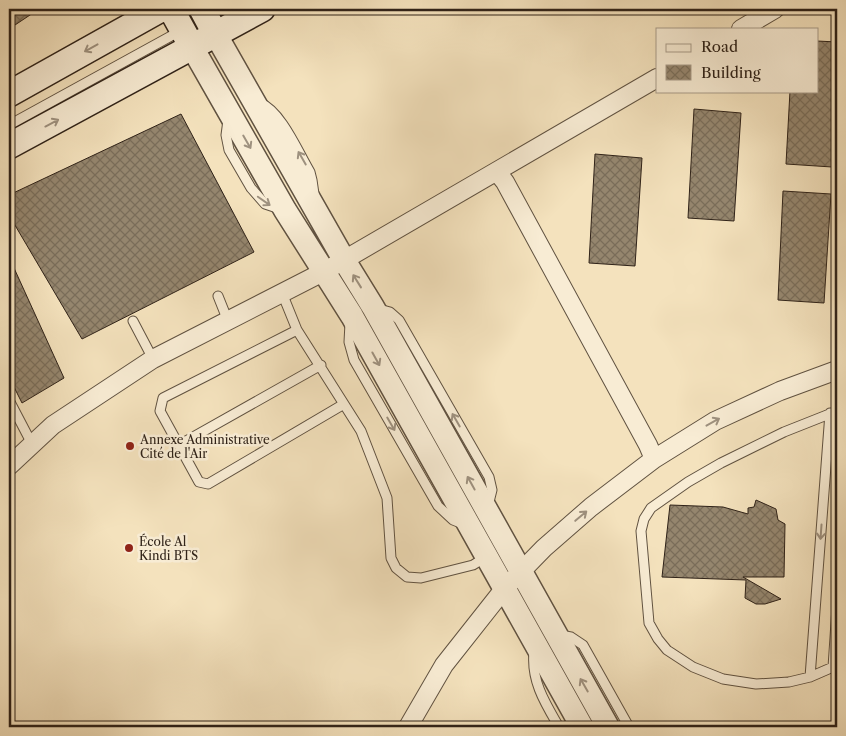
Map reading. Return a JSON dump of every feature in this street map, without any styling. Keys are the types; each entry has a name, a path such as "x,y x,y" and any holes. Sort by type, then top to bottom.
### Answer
{"main road":[{"path":"9,94 161,9"},
{"path":"9,146 198,22 262,9"}],"street":[{"path":"743,28 775,9"},
{"path":"198,22 254,101 373,308 608,727"},
{"path":"198,22 230,112 285,210 352,316 582,727"},
{"path":"9,466 53,425 153,359 325,271 656,79"},
{"path":"497,172 509,190 654,459"},
{"path":"408,727 444,665 504,589 520,571 591,508 654,459 715,421 780,390 837,370"}],"lane":[{"path":"9,124 198,22"},
{"path":"282,293 297,330 321,365 361,431 387,498 391,558 396,568 408,577 421,578 473,565 486,557"},
{"path":"218,296 228,321"},
{"path":"133,321 153,359"},
{"path":"297,330 163,398 160,411 199,482 208,484 344,404"},
{"path":"179,445 321,365"},
{"path":"9,400 32,444"},
{"path":"810,677 834,412 784,432 721,463 688,482 651,508 644,519 641,531 649,623 667,650 693,667 723,679 756,684 789,682 810,677 835,668 837,606"},
{"path":"556,635 571,636 582,645 629,727"},
{"path":"536,644 534,667 536,682 540,696 559,727"}],"building":[{"path":"9,9 39,9 9,29"},
{"path":"818,41 837,42 832,167 786,164 790,92 818,92"},
{"path":"694,109 741,113 734,221 688,218"},
{"path":"181,114 254,252 82,339 9,215 9,195"},
{"path":"595,154 642,158 635,266 589,263"},
{"path":"783,191 831,194 824,303 778,300"},
{"path":"9,257 64,378 22,403 9,377"},
{"path":"756,500 776,509 778,520 785,524 784,577 743,577 781,599 765,604 756,604 745,598 746,580 662,577 670,505 723,507 748,514 748,508 754,507"}],"place":[{"name":"Annexe Administrative Cité de l'Air","path":"130,446"},
{"name":"École Al Kindi BTS","path":"129,548"}]}
